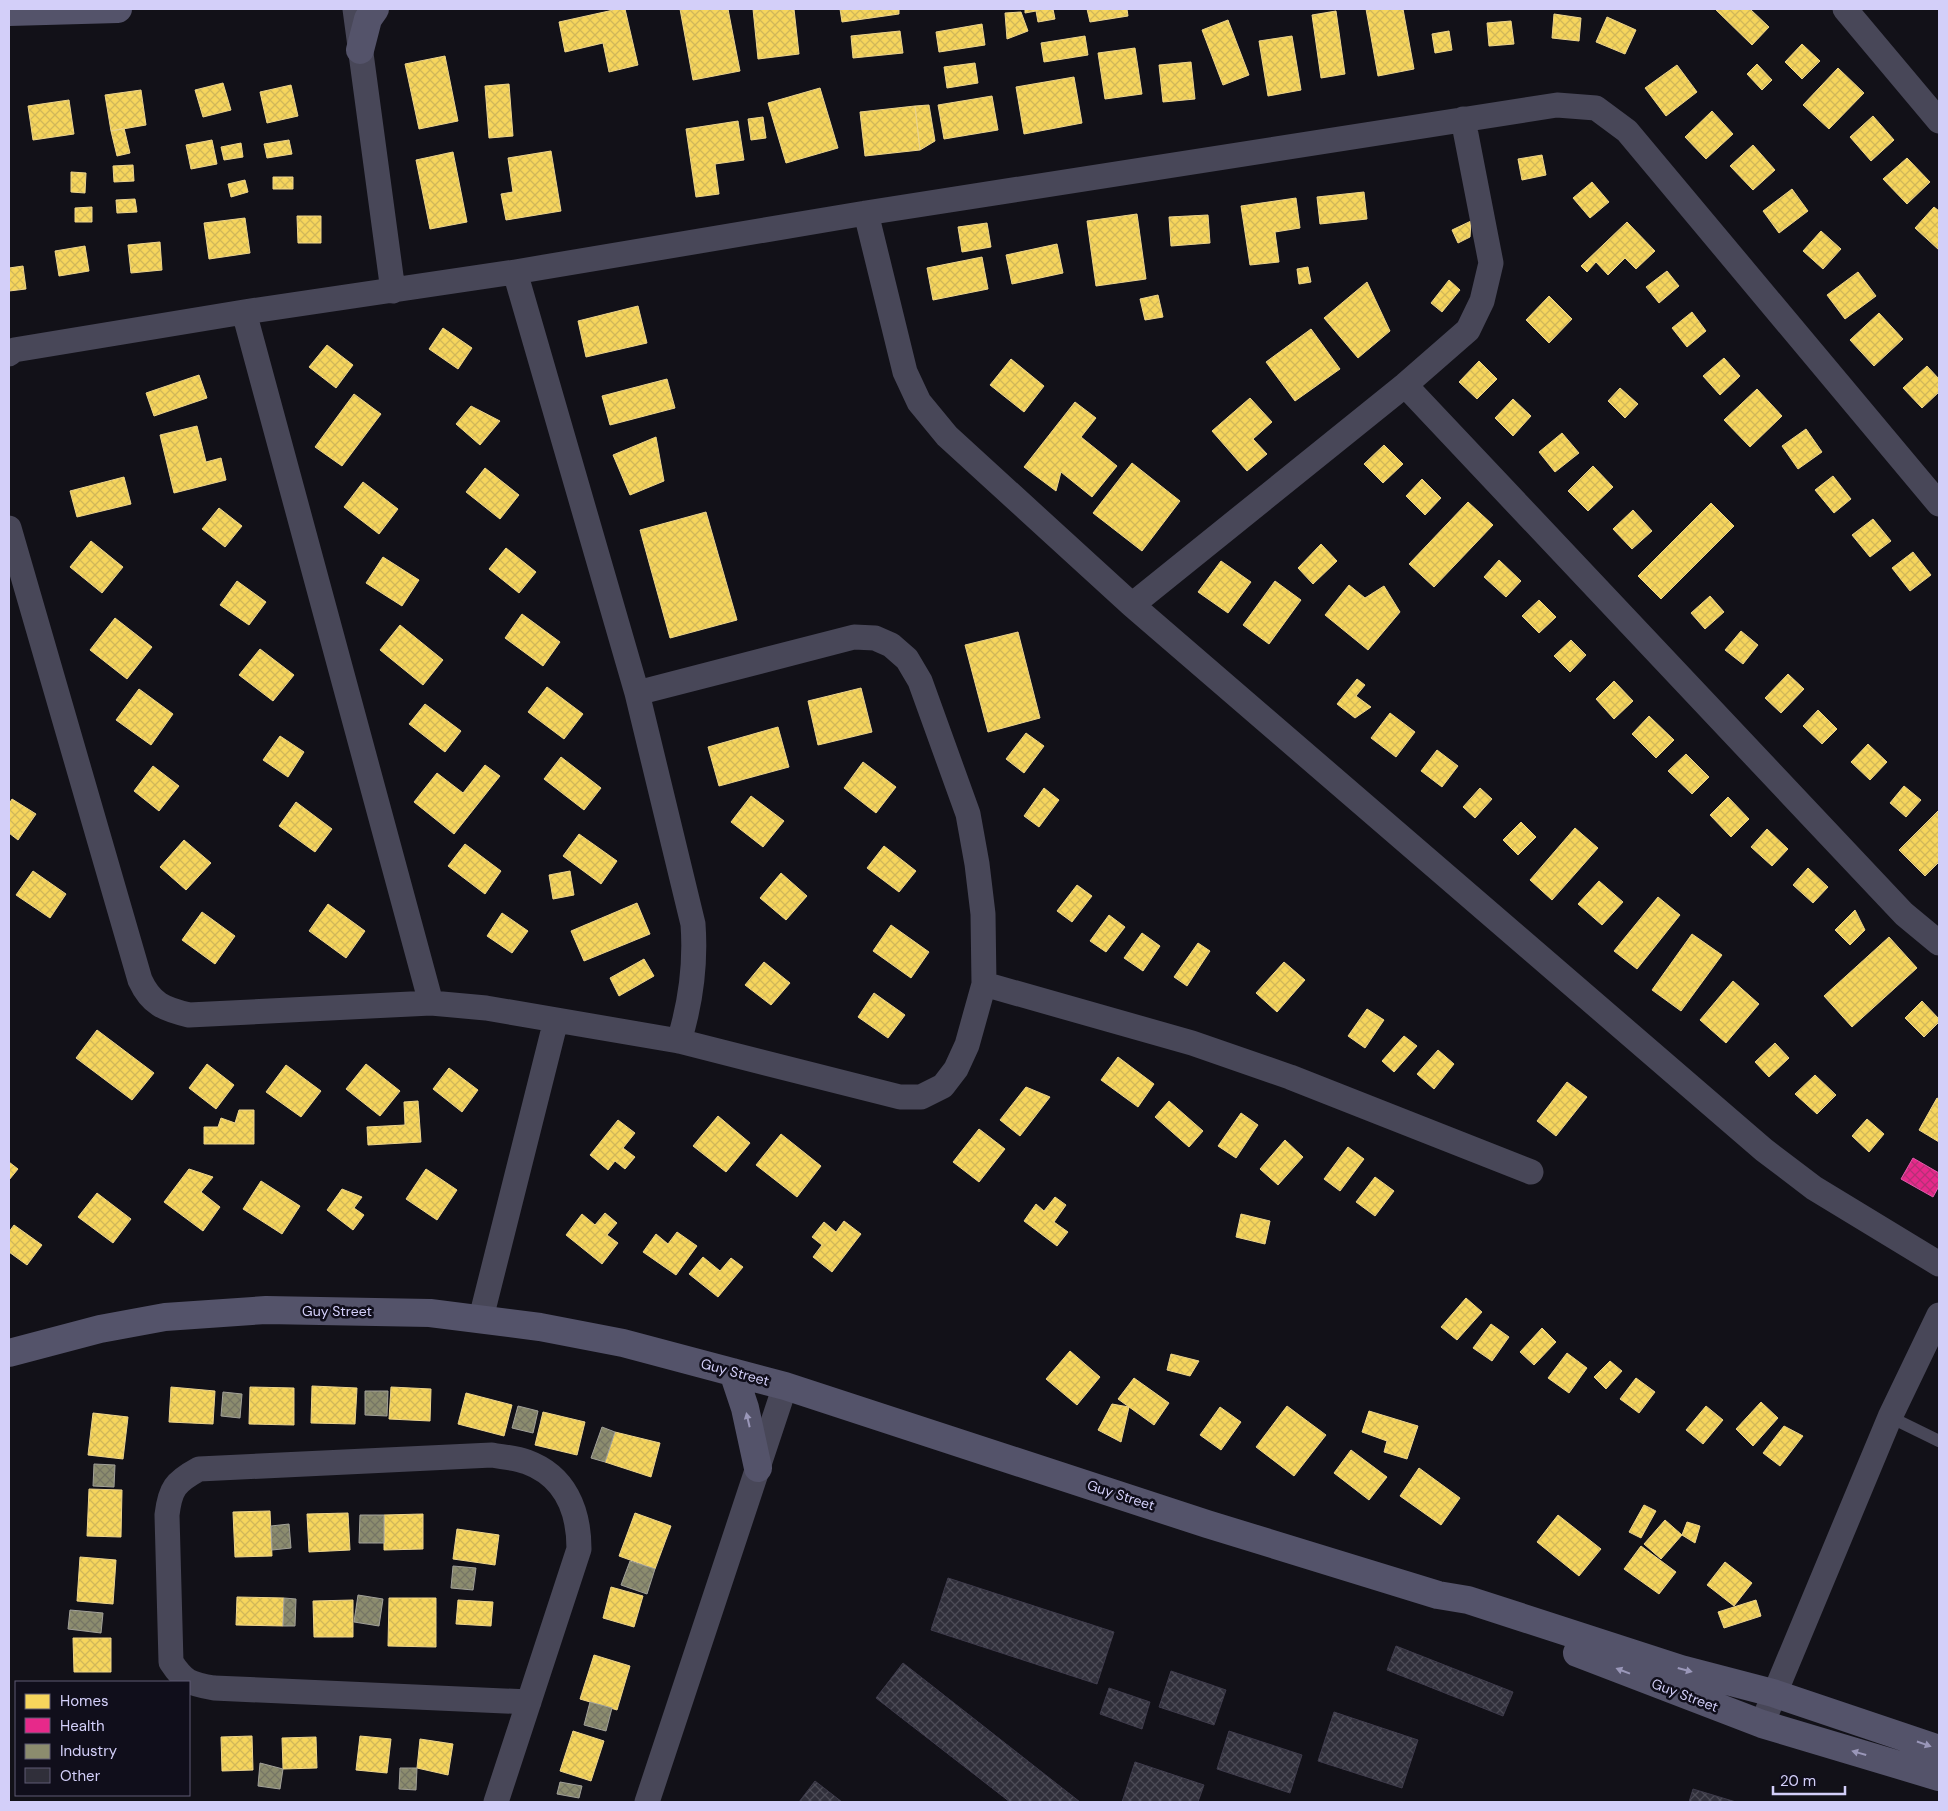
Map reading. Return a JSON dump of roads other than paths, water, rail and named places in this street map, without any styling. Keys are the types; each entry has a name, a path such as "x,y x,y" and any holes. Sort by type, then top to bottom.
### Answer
{"street":[{"path":"9,12 118,9"},
{"path":"355,9 393,291"},
{"path":"360,50 368,19 375,9"},
{"path":"1845,9 1939,121"},
{"path":"9,354 14,350 244,312 515,272 866,213 1557,104 1596,108 1627,131 1939,504"},
{"path":"1132,605 1405,385 1468,330 1482,301 1491,263 1463,119"},
{"path":"866,213 905,372 919,402 947,436 1132,605 1764,1150 1814,1188 1939,1264"},
{"path":"515,272 637,693 693,924 695,951 694,979 687,1015 678,1041"},
{"path":"244,312 431,1003"},
{"path":"1405,385 1904,914 1939,943"},
{"path":"9,528 140,980 146,994 158,1004 172,1011 189,1014 431,1003 486,1008 678,1041 900,1097 921,1097 943,1086 956,1069 967,1045 984,984 983,914 978,864 968,814 920,681 907,659 891,645 875,638 854,637 637,693"},
{"path":"984,984 1192,1043 1290,1077 1531,1172"},
{"path":"481,1318 556,1020"},
{"name":"Guy Street","path":"13,1347 165,1317 266,1310 391,1311 481,1318 624,1343 784,1386 1198,1520 1438,1595 1468,1600 1681,1669 1773,1693 1939,1749"},
{"path":"1762,1724 1773,1693 1890,1416 1939,1315"},
{"path":"733,1372 745,1408 758,1468"},
{"path":"648,1802 784,1386"},
{"path":"187,1681 179,1674 171,1662 167,1515 169,1495 183,1477 199,1469 492,1455 526,1461 552,1475 572,1506 578,1531 579,1549 496,1802"},
{"name":"Guy Street","path":"1438,1595 1466,1614 1603,1663 1762,1724 1939,1777"},
{"path":"190,1683 214,1688 529,1702"}],"lane":[{"path":"1890,1416 1939,1441"}]}
